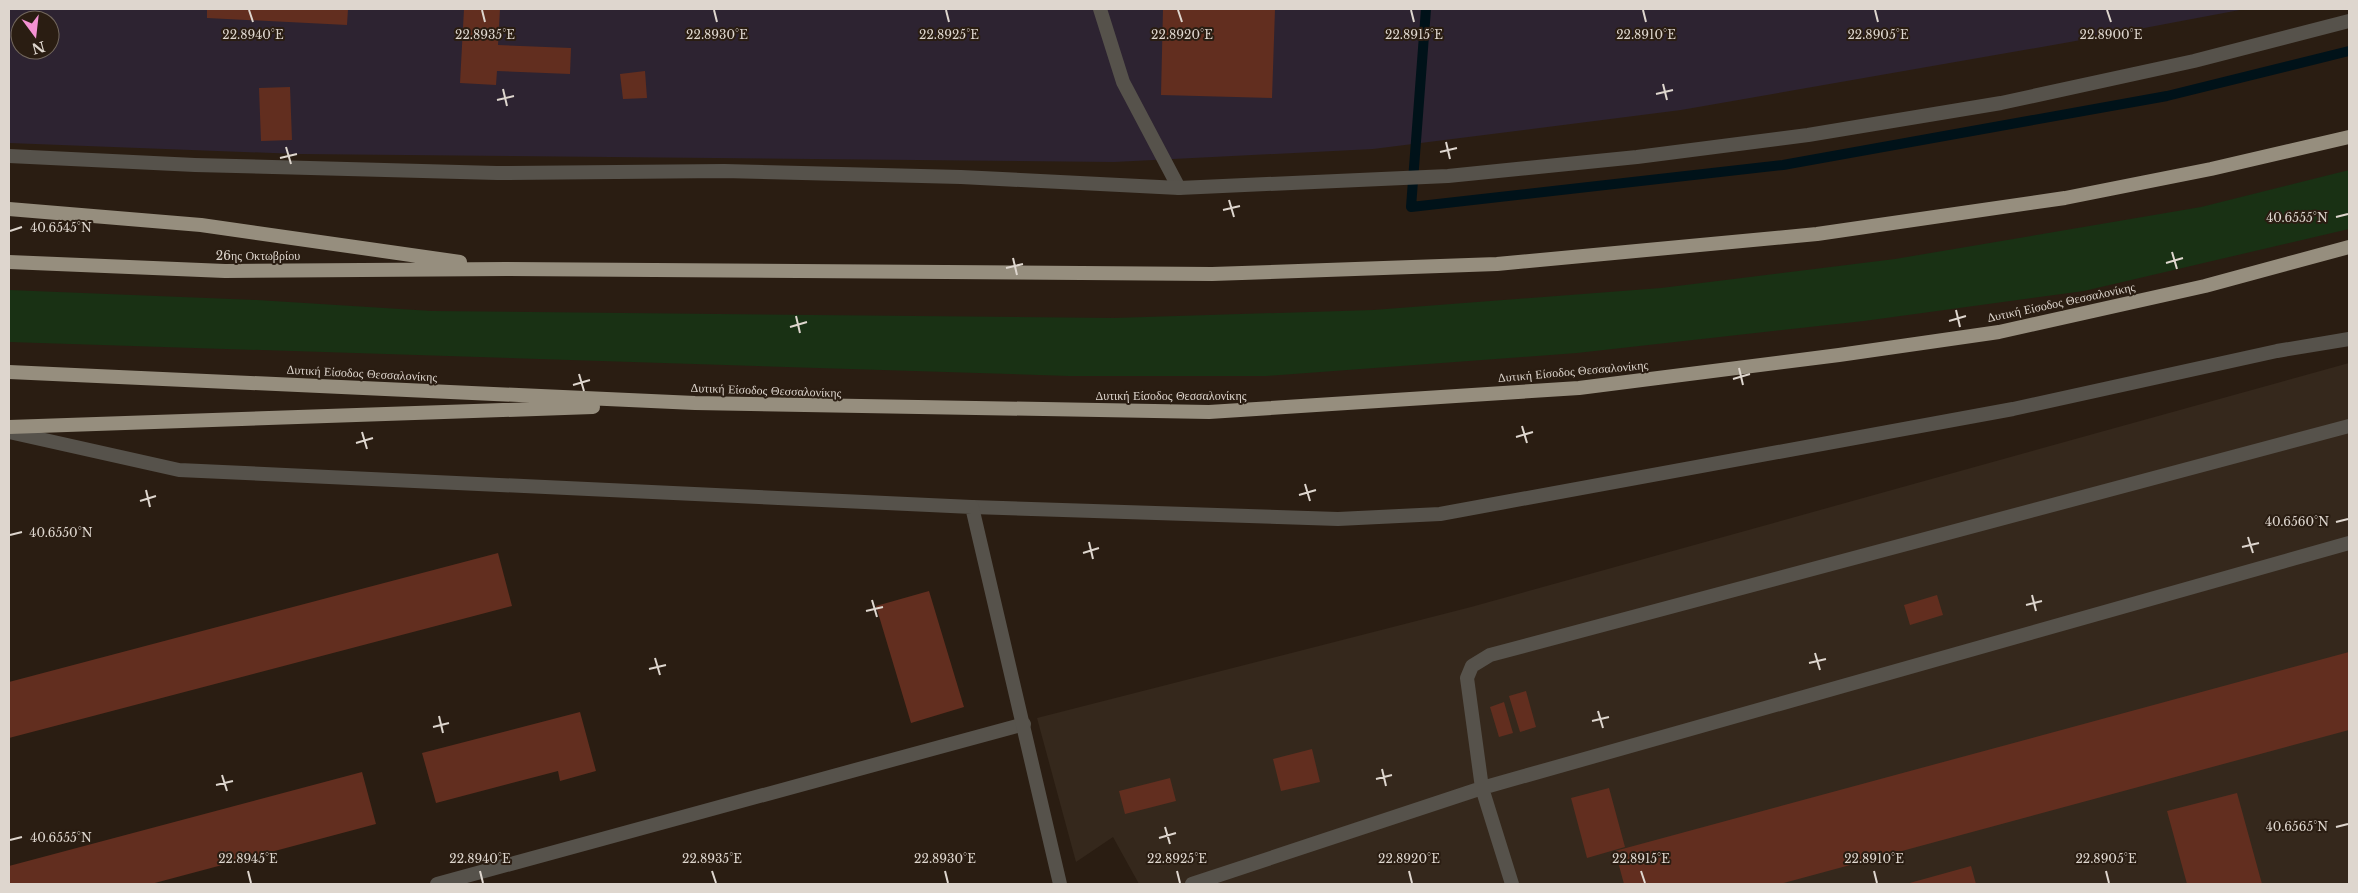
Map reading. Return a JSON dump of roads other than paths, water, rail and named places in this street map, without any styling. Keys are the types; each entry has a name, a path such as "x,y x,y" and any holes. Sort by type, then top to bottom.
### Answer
{"highway":[{"path":"9,208 201,225 507,269 1212,274 1497,264 1817,234 2065,198 2211,169 2349,137"},
{"name":"Δυτική Είσοδος Θεσσαλονίκης","path":"9,372 695,403 1209,412 1579,388 1839,355 1999,332 2205,286 2349,247"},
{"name":"26ης Οκτωβρίου","path":"9,262 225,270 507,269"},
{"path":"9,427 695,403"}],"street":[{"path":"1100,9 1122,82 1179,188"},
{"path":"9,156 195,165 498,173 724,172 961,177 1179,188 1344,182 1448,176 1637,158 1808,135 2001,103 2194,61 2349,21"},
{"path":"9,432 178,470 972,507 1338,519 1440,514 2013,409 2277,351 2349,339"},
{"path":"1512,884 1482,788 1467,678 1472,666 1490,655 2349,426"},
{"path":"972,507 1060,884"},
{"path":"1192,884 1482,788 2349,543"},
{"path":"437,884 1024,724"}],"waterway":[{"path":"1426,9 1411,207 1783,165 2167,96 2349,51"}]}
